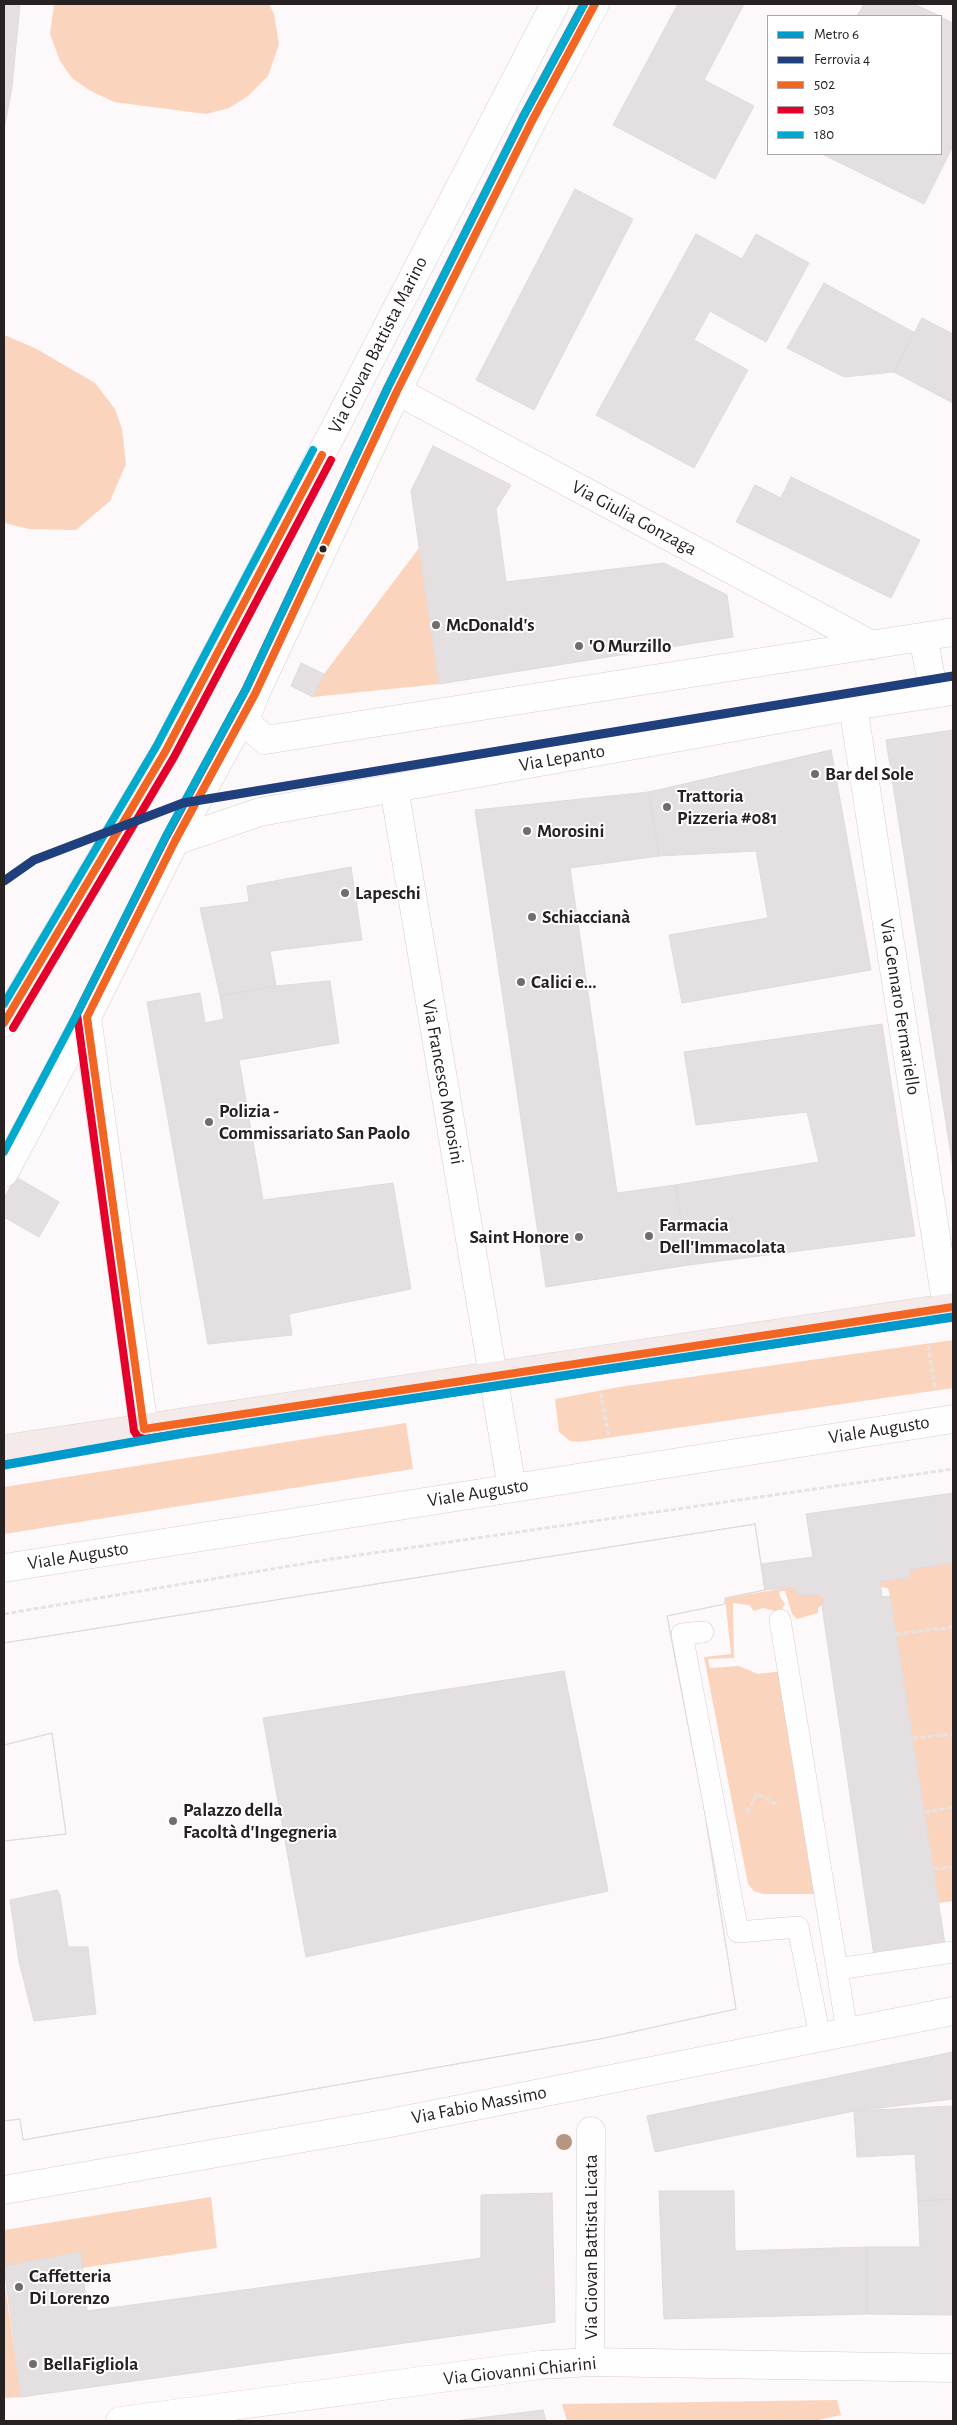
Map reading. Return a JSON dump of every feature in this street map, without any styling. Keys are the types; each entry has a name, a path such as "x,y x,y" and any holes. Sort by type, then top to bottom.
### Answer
{"main road":[{"path":"4,1450 950,1307"}],"street":[{"name":"Via Giovan Battista Marino","path":"4,1023 165,752 306,485 555,4"},
{"name":"Via Giovan Battista Marino","path":"4,1172 87,1017 174,841 255,694 397,391 532,121 594,4"},
{"name":"Via Giulia Gonzaga","path":"397,391 872,645"},
{"path":"255,694 244,721 265,740 953,632"},
{"path":"923,637 944,692"},
{"name":"Via Lepanto","path":"174,841 260,812 853,706 944,692"},
{"name":"Via Gennaro Fermariello","path":"853,706 950,1307"},
{"name":"Via Francesco Morosini","path":"394,788 512,1488"},
{"path":"87,1017 144,1430"},
{"name":"Viale Augusto","path":"4,1568 953,1419"},
{"name":"Via Fabio Massimo","path":"4,2190 390,2123 953,2011"},
{"name":"Via Giovan Battista Licata","path":"590,2362 591,2131"},
{"name":"Via Giovanni Chiarini","path":"120,2421 188,2417 540,2365 590,2362 953,2368"}],"lane":[{"path":"780,1620 847,2032"},
{"path":"703,1632 682,1634 738,1932 798,1927 820,2037"},
{"path":"837,1969 953,1952"}],"path":[{"path":"927,1339 936,1395"},
{"path":"600,1387 609,1441"},
{"path":"4,1614 326,1560 953,1469"},
{"path":"896,1634 953,1628"},
{"path":"913,1738 953,1734"},
{"path":"719,1831 737,1829 757,1794 790,1810 811,1808"},
{"path":"925,1812 953,1807"},
{"path":"934,1869 953,1867"}],"shaded area":[{"path":"54,4 269,4 274,14 279,44 268,76 248,96 229,108 206,114 114,102 89,90 72,78 60,61 50,34"},
{"path":"4,335 35,348 95,383 115,409 122,429 126,464 110,501 76,530 29,529 4,523"},
{"path":"419,548 439,684 313,697 324,674"},
{"path":"953,1340 953,1388 579,1442 570,1441 559,1432 555,1399 619,1387"},
{"path":"406,1423 413,1469 4,1534 4,1487"},
{"path":"953,1563 953,1901 939,1903 890,1596 888,1588 880,1587 880,1581 909,1578 911,1569"},
{"path":"793,1587 798,1595 820,1595 824,1599 825,1603 818,1608 818,1613 797,1619 792,1614 785,1591 780,1591 779,1595 785,1604 782,1609 776,1611 763,1608 754,1611 749,1605 733,1603 734,1658 708,1659 710,1668 739,1666 758,1674 782,1671 816,1894 763,1894 754,1891 748,1884 704,1657 731,1654 725,1598"},
{"path":"211,2197 217,2248 82,2268 80,2252 4,2266 4,2230"},
{"path":"4,2278 21,2397 4,2398"},
{"path":"837,2400 841,2415 814,2421 567,2421 562,2404"}],"building":[{"path":"4,4 20,4 12,87 4,130"},
{"path":"678,4 744,4 704,80 754,106 715,179 613,125"},
{"path":"864,4 914,4 938,15 858,15"},
{"path":"942,18 953,23 953,146 924,204 824,155 942,155"},
{"path":"575,189 633,219 534,410 476,380"},
{"path":"696,234 742,259 756,234 809,263 766,342 710,311 694,340 748,370 694,468 596,415"},
{"path":"824,283 915,333 894,372 844,377 787,348"},
{"path":"922,318 953,334 953,403 894,372"},
{"path":"433,446 511,485 496,509 506,582 664,563 727,595 733,637 439,684 411,491"},
{"path":"791,477 920,540 891,598 736,522 755,485 781,498"},
{"path":"301,663 324,674 313,697 291,686"},
{"path":"953,730 953,1168 886,740"},
{"path":"831,750 871,970 682,1003 669,935 768,918 756,851 659,856 649,792"},
{"path":"649,792 659,856 570,868 617,1193 675,1185 689,1265 546,1287 475,810"},
{"path":"351,867 362,940 270,951 276,986 220,996 200,908 249,902 247,886"},
{"name":"Polizia - Commissariato San Paolo","path":"330,981 339,1043 239,1060 263,1200 393,1183 411,1289 289,1314 292,1335 208,1344 147,1002 200,993 205,1023 224,1019 220,996 276,986"},
{"path":"882,1024 915,1236 689,1265 675,1185 819,1162 807,1112 696,1125 684,1052"},
{"path":"16,1177 59,1202 39,1237 4,1217 4,1198"},
{"path":"953,1493 953,1563 911,1569 909,1578 880,1581 882,1597 890,1596 945,1944 874,1956 822,1606 824,1599 820,1595 798,1595 793,1587 765,1590 761,1564 813,1557 806,1514"},
{"name":"Palazzo della Facoltà d'Ingegneria","path":"755,1524 765,1590 725,1598 725,1604 667,1616 704,1807 736,2009 605,2038 23,2140 20,2119 4,2121 4,1841 66,1834 52,1733 4,1745 4,1643","holes":["564,1671 608,1891 306,1957 263,1718","57,1890 60,1895 68,1947 88,1947 96,2014 34,2021 19,1961 10,1900"]},
{"name":"Palazzo della Facoltà d'Ingegneria","path":"755,1524 765,1590 725,1598 725,1604 667,1616 704,1807 736,2009 605,2038 23,2140 20,2119 4,2121 4,1841 66,1834 52,1733 4,1745 4,1643"},
{"path":"953,2052 953,2099 854,2111 655,2152 647,2116"},
{"path":"953,2106 953,2199 918,2201 915,2154 857,2157 854,2111"},
{"path":"659,2191 734,2191 735,2251 867,2247 867,2314 664,2319"},
{"path":"552,2193 555,2322 21,2397 4,2266 81,2252 87,2311 481,2258 481,2195"},
{"path":"953,2199 953,2315 867,2314 867,2247 920,2247 918,2201"},
{"path":"543,2410 546,2421 454,2421"}],"metro line":[{"name":"6","path":"4,1465 184,1433 953,1317"}],"rail line":[{"name":"4","path":"4,881 34,860 183,803 953,676"}],"transit line":[{"name":"503","path":"584,4 523,117 388,387 246,689 166,837 77,1014 134,1431 138,1437 145,1439 953,1317"},
{"name":"180","path":"4,1152 78,1012 166,836 246,689 388,387 523,117 584,4"},
{"name":"502","path":"595,4 532,121 397,391 255,694 175,841 87,1017 144,1429 953,1307"},
{"name":"180","path":"4,1004 156,747 313,450"},
{"name":"502","path":"4,1023 165,752 322,455"},
{"name":"503","path":"13,1028 174,757 331,460"}],"place":[{"name":"McDonald's","path":"436,625"},
{"name":"'O Murzillo","path":"579,646"},
{"name":"Bar del Sole","path":"815,774"},
{"name":"Trattoria Pizzeria #081","path":"667,807"},
{"name":"Morosini","path":"527,831"},
{"name":"Lapeschi","path":"345,893"},
{"name":"Schiaccianà","path":"532,917"},
{"name":"Calici e...","path":"521,982"},
{"name":"Polizia - Commissariato San Paolo","path":"209,1122"},
{"name":"Farmacia Dell'Immacolata","path":"649,1236"},
{"name":"Saint Honore","path":"579,1237"},
{"name":"Palazzo della Facoltà d'Ingegneria","path":"173,1821"},
{"name":"Caffetteria Di Lorenzo","path":"19,2287"},
{"name":"BellaFigliola","path":"33,2364"}]}
